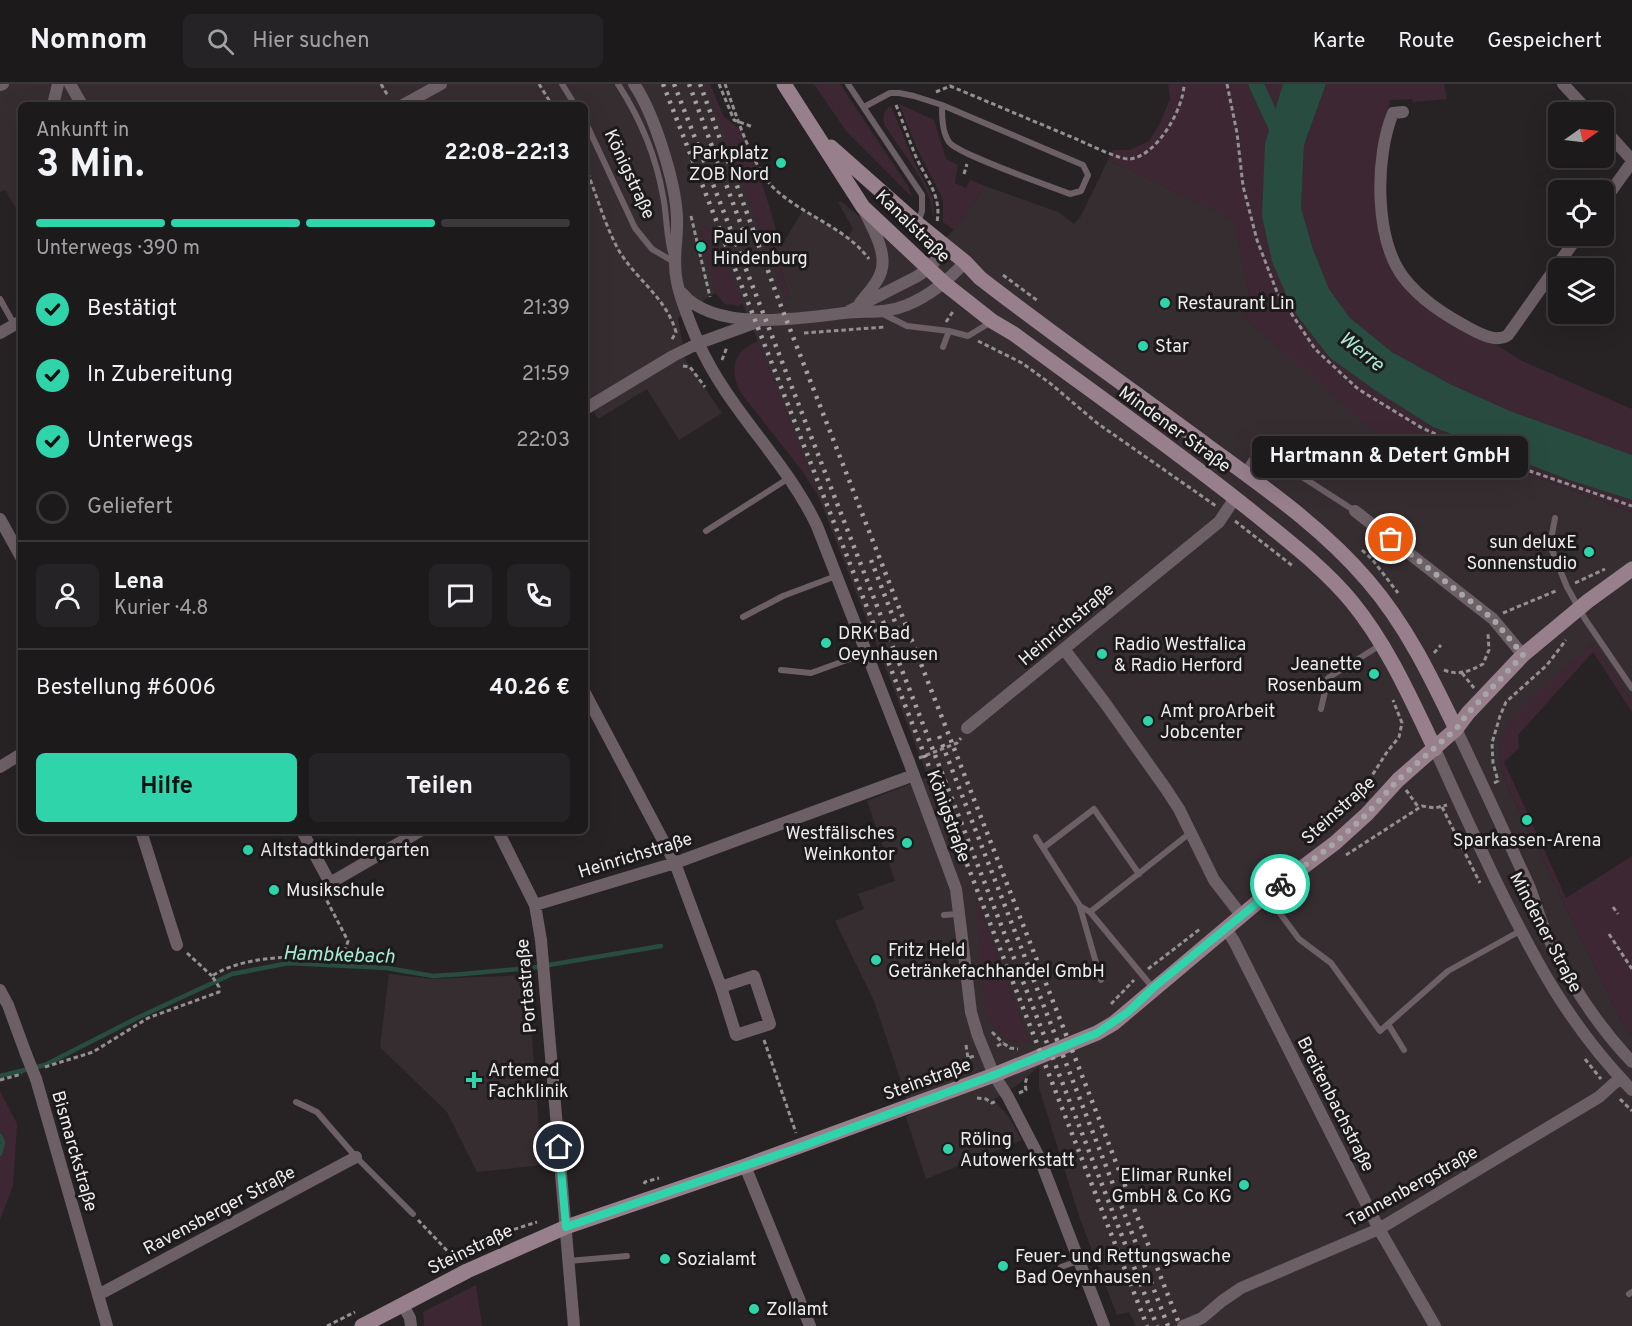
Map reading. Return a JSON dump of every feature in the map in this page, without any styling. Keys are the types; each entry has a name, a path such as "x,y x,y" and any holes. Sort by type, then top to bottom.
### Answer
{"main road":[{"name":"Kanalstraße","path":"784,84 863,207 945,284"},
{"name":"Kanalstraße","path":"817,135 965,262"},
{"name":"Mindener Straße","path":"965,262 980,278 1040,324 1243,472 1333,543 1369,582 1404,630 1430,675 1456,729"},
{"name":"Mindener Straße","path":"945,284 992,321 1014,334 1235,498 1307,556 1352,602 1382,643 1435,749"},
{"name":"Steinstraße","path":"362,1326 467,1271 566,1227 746,1166 994,1075 1097,1033 1128,1012 1225,928 1335,843 1367,814 1398,780 1456,729 1468,713 1523,655 1578,609 1632,569"}],"street":[{"path":"54,102 58,84"},
{"path":"70,84 80,102"},
{"path":"408,102 441,84"},
{"name":"Königstraße","path":"634,84 656,132 676,202 674,262 680,291 699,343 727,394 806,503 837,576 956,889 971,1012 984,1052 994,1075 1040,1159 1104,1326"},
{"path":"1563,84 1580,102"},
{"path":"1402,112 1394,112 1389,122 1380,177 1381,215 1390,251 1402,276 1419,295 1450,318 1492,338 1504,338 1508,334 1548,281"},
{"path":"1614,140 1632,161 1614,187"},
{"path":"852,310 881,273 883,263 881,252 863,207"},
{"path":"852,310 916,277 928,269 947,248"},
{"path":"588,407 699,343 761,321 852,310 882,313 906,306 945,284 965,262"},
{"path":"680,291 689,302 703,310 761,321"},
{"path":"0,333 18,323"},
{"name":"Heinrichstraße","path":"967,728 1219,522 1235,498"},
{"path":"1355,511 1493,619 1523,655"},
{"path":"0,519 18,552"},
{"path":"1064,649 1106,703 1166,789 1214,880 1241,915"},
{"path":"588,699 675,863 721,987 736,1035 770,1024 754,976 721,987"},
{"name":"Mindener Straße","path":"1456,729 1530,890 1547,936 1566,972 1612,1040 1632,1062"},
{"name":"Mindener Straße","path":"1435,749 1520,931 1557,998 1594,1048 1632,1090"},
{"path":"0,767 18,756"},
{"name":"Heinrichstraße","path":"535,905 675,863 914,775"},
{"path":"142,834 177,945"},
{"path":"304,834 330,883 415,834"},
{"name":"Portastraße","path":"500,834 535,905 574,1326"},
{"name":"Breitenbachstraße","path":"1225,928 1234,941 1379,1229 1435,1326"},
{"name":"Bismarckstraße","path":"0,990 8,1005 33,1074 107,1326"},
{"name":"Tannenbergstraße","path":"1183,1326 1202,1318 1242,1288 1379,1229 1599,1097 1620,1078"},
{"name":"Ravensberger Straße","path":"98,1295 356,1157"},
{"path":"746,1166 810,1326"},
{"path":"403,1305 410,1318 411,1326"}],"lane":[{"path":"562,84 573,102"},
{"path":"618,84 632,105 646,137 663,194 669,245 674,262"},
{"path":"848,84 922,195 922,211 918,224"},
{"path":"864,107 885,94 899,93 942,105 1083,165 1088,175 1081,190 1070,194 970,155 953,146 947,137 942,105"},
{"name":"Königstraße","path":"588,127 635,228 652,249 674,262"},
{"path":"0,299 18,323"},
{"path":"882,313 907,326 949,331 968,336 992,321"},
{"path":"943,347 949,331"},
{"path":"1243,472 1259,449 1355,511"},
{"path":"706,531 790,478"},
{"path":"1555,518 1551,545 1567,587 1578,609 1632,688"},
{"path":"743,617 783,596 837,576"},
{"path":"1321,709 1328,678 1382,643"},
{"path":"781,670 811,673 867,653"},
{"path":"1043,848 1094,809 1139,874"},
{"path":"1090,912 1191,833"},
{"path":"1035,837 1080,906 1101,980"},
{"path":"1266,895 1299,939 1331,963 1380,1031 1448,971 1520,931"},
{"path":"1080,906 1090,912 1153,988"},
{"path":"944,915 960,914"},
{"path":"1388,1024 1404,1050"},
{"path":"296,1102 317,1112 356,1157 412,1214"},
{"path":"567,1261 627,1256"},
{"path":"1061,1268 1078,1261"}],"path":[{"path":"381,84 387,96"},
{"path":"538,84 550,102"},
{"path":"719,84 734,120 753,126"},
{"path":"725,84 759,167 774,189 788,201 853,242 870,261"},
{"path":"935,93 950,86 1102,150 1130,159 1149,151 1166,131 1180,104 1184,84"},
{"path":"1227,84 1237,133 1243,186 1257,240 1277,292 1316,350 1358,388 1422,428 1483,455 1632,506"},
{"path":"896,105 916,155 936,195 939,208 937,224"},
{"path":"588,174 617,247 632,271 660,298 671,315 676,332 672,341 666,345"},
{"path":"941,330 957,306"},
{"path":"796,333 907,326"},
{"path":"968,336 1022,363 1097,423 1225,513 1295,568"},
{"path":"723,360 726,347 732,342"},
{"path":"679,368 690,367 694,372"},
{"path":"1475,444 1494,452"},
{"path":"1483,455 1486,448"},
{"path":"1462,673 1483,664 1487,658 1489,644 1487,627 1493,619 1608,568"},
{"path":"1432,656 1441,645"},
{"path":"1337,820 1359,796 1386,752 1399,737 1402,723 1391,694"},
{"path":"909,762 957,744 967,728"},
{"path":"213,977 224,969 257,961 288,957 335,957 345,951 348,941 323,896 332,889 330,883"},
{"path":"1613,907 1618,914"},
{"path":"1108,1007 1129,984 1205,925"},
{"path":"1610,934 1632,969"},
{"path":"0,1080 33,1074 93,1052 148,1018 219,992 219,987 213,977 177,945"},
{"path":"760,1027 795,1132 806,1128"},
{"path":"957,1073 966,1065 968,1058 1003,1043 1010,1048 1024,1049"},
{"path":"640,1191 645,1182 665,1176"},
{"path":"412,1214 467,1271"}],"shaded area":[{"path":"0,84 706,84 790,298 774,247 770,209 781,247 803,210 848,237 853,229 838,202 842,202 915,264 954,230 985,186 1058,212 1074,224 1081,216 1108,160 1234,219 1249,293 1242,316 1275,344 1423,435 1632,512 1632,701 1593,643 1503,733 1500,746 1501,765 1506,784 1624,1027 1632,1035 1632,1326 1136,1326 1129,1312 1117,1315 1080,1219 1039,1088 1039,1066 1019,1084 993,1100 1009,1117 1022,1140 926,1179 906,1117 912,1114 874,1001 835,921 864,909 858,894 895,881 867,801 928,777 758,341 713,234 706,228 727,285 678,318 685,359 722,413 679,440 647,389 598,419 588,401 588,102 18,102 18,212 5,190 0,192","holes":["976,900 1030,1042 1017,1043 1007,1039"]},
{"path":"706,84 710,84 724,117 742,131 760,177 770,209 774,247 790,298 786,300"},
{"path":"814,84 840,84 909,188 912,197 846,131"},
{"path":"1168,84 1283,84 1292,309 1330,358 1376,391 1433,427 1566,479 1632,500 1632,512 1423,435 1398,452 1242,316 1241,303 1249,293 1233,219 1108,160 1113,150 1130,150 1149,141 1170,99"},
{"path":"1326,84 1444,84 1447,99 1413,102 1412,99 1390,100 1384,122 1376,176 1398,279 1413,297 1436,315 1471,335 1490,341 1522,361 1632,409 1632,455 1510,411 1450,384 1392,352 1350,318 1329,289 1313,249 1301,208 1304,145"},
{"path":"899,104 934,120 946,159 958,165 955,183 966,188 970,180 985,186 954,230 943,222 943,200 916,146"},
{"path":"891,106 915,164 933,198 934,216 922,181 885,126 884,114"},
{"path":"705,227 713,234 743,302 739,306 725,304 716,294 700,233"},
{"path":"758,341 820,499 803,472 737,385 735,362 749,345"},
{"name":"Sparkassen-Arena","path":"1593,643 1632,701 1632,712 1593,652 1518,735 1519,748 1504,762 1566,898 1632,856 1632,1035 1624,1027 1506,784 1500,759 1503,734 1518,711"},
{"path":"976,898 1030,1042 1013,1042 1006,1039 994,1028 986,1014"},
{"name":"Artemed Fachklinik","path":"389,974 432,979 527,975 542,1165 477,1172 447,1112 380,1047"},
{"path":"0,1091 17,1124 13,1186 0,1220"},
{"path":"476,1285 482,1326 424,1326 423,1312"}],"water":[{"name":"Werre","path":"1283,84 1326,84 1304,145 1301,208 1313,249 1329,289 1350,318 1392,352 1450,384 1510,411 1632,455 1632,500 1566,479 1433,427 1376,391 1330,358 1292,309 1272,261 1262,216 1265,144"}],"waterway":[{"path":"1256,84 1280,136"},
{"name":"Hambkebach","path":"0,1076 45,1065 139,1017 232,974 289,963 387,968 433,976 531,968 661,946"},
{"path":"0,1136 3,1142 0,1154"}],"railway":[{"path":"663,84 1147,1326"},
{"path":"674,84 1157,1326"},
{"path":"689,84 747,241"},
{"path":"700,84 779,301 1180,1326"},
{"path":"871,560 900,635"},
{"path":"939,736 1168,1326"}],"way so far":[{"path":"1280,884 1335,843 1367,814 1398,780 1456,729 1468,713 1523,655 1493,619 1391,539"}],"place":[{"name":"Parkplatz ZOB Nord","path":"781,163"},
{"name":"Paul von Hindenburg","path":"701,247"},
{"name":"Restaurant Lin","path":"1165,303"},
{"name":"Star","path":"1143,346"},
{"name":"Hartmann & Detert GmbH","path":"1391,539"},
{"name":"sun deluxE Sonnenstudio","path":"1589,552"},
{"name":"DRK Bad Oeynhausen","path":"826,643"},
{"name":"Radio Westfalica & Radio Herford","path":"1102,654"},
{"name":"Jeanette Rosenbaum","path":"1374,674"},
{"name":"Amt proArbeit Jobcenter","path":"1148,721"},
{"name":"Sparkassen-Arena","path":"1527,820"},
{"name":"Westfälisches Weinkontor","path":"907,843"},
{"name":"Altstadtkindergarten","path":"248,850"},
{"name":"Musikschule","path":"274,890"},
{"name":"Fritz Held Getränkefachhandel GmbH","path":"876,960"},
{"name":"Artemed Fachklinik","path":"474,1080"},
{"name":"Röling Autowerkstatt","path":"948,1149"},
{"name":"Elimar Runkel GmbH & Co KG","path":"1244,1185"},
{"name":"Sozialamt","path":"665,1259"},
{"name":"Feuer- und Rettungswache Bad Oeynhausen","path":"1003,1266"},
{"name":"Zollamt","path":"754,1309"}],"route":[{"path":"559,1147 566,1227 800,1147 994,1075 1097,1033 1128,1012 1153,988 1280,884"}]}
